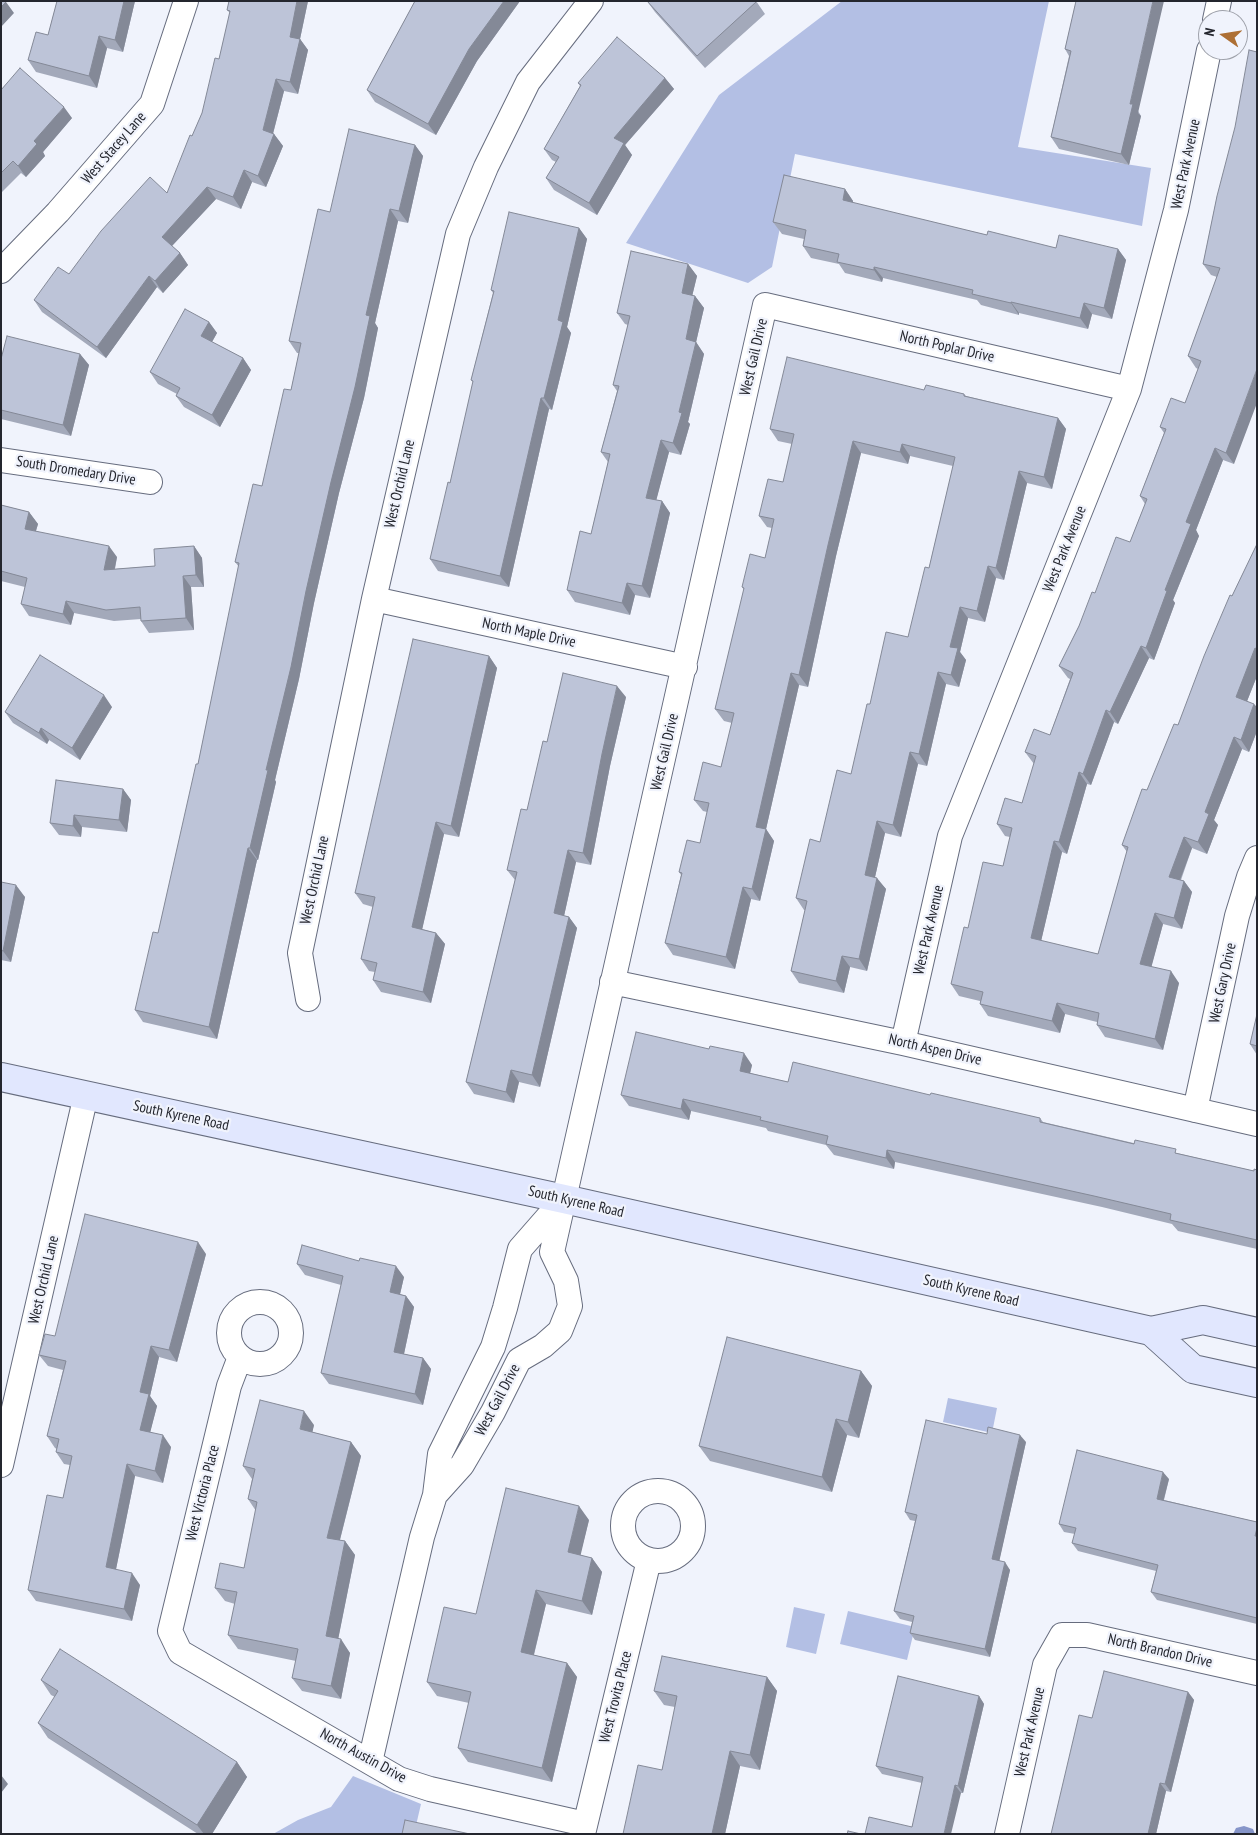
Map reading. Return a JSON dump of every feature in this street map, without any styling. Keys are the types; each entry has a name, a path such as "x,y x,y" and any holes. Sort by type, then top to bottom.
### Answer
{"main road":[{"name":"South Kyrene Road","path":"1,1077 564,1199 1151,1331 1203,1320 1257,1332"},
{"name":"South Kyrene Road","path":"1151,1331 1193,1369 1257,1383"}],"street":[{"name":"West Stacey Lane","path":"1,271 58,212 152,104 186,1"},
{"name":"West Orchid Lane","path":"308,999 300,953 374,599 458,234 486,167 528,82 592,1"},
{"name":"West Park Avenue","path":"903,1043 950,836 1129,388 1176,210 1207,60"},
{"name":"North Poplar Drive","path":"765,304 1129,388"},
{"name":"West Gail Drive","path":"435,1495 462,1465 493,1412 519,1360 543,1346 560,1331 570,1306 566,1281 552,1252 685,667 765,304"},
{"name":"South Dromedary Drive","path":"1,460 150,482"},
{"name":"North Maple Drive","path":"374,599 685,667"},
{"name":"West Gary Drive","path":"1195,1110 1237,916 1257,858"},
{"name":"North Aspen Drive","path":"612,982 903,1043 1257,1124"},
{"name":"West Orchid Lane","path":"1,1464 86,1095"},
{"name":"West Gail Drive","path":"370,1762 422,1537 435,1495 440,1454 493,1347 520,1249 564,1199"},
{"name":"West Victoria Place","path":"170,1631 229,1386 240,1357"},
{"name":"West Trovita Place","path":"584,1829 649,1560"},
{"name":"North Austin Drive","path":"170,1631 180,1652 399,1779 430,1789 584,1829"},
{"name":"West Park Avenue","path":"1007,1834 1045,1665 1062,1635"},
{"name":"North Brandon Drive","path":"1062,1635 1087,1635 1257,1673"}],"shaded area":[{"path":"842,1 1049,1 1018,147 1151,168 1142,226 795,154 772,267 748,283 626,243 719,95"},
{"path":"948,1398 997,1408 992,1433 943,1422"},
{"path":"794,1607 825,1614 816,1654 786,1647"},
{"path":"848,1611 915,1627 907,1660 840,1644"},
{"path":"353,1776 421,1804 414,1834 273,1834 298,1820 331,1807"},
{"path":"1244,1826 1253,1829 1255,1834 1233,1834 1236,1828"}],"building":[{"path":"57,1 124,1 115,40 99,36 89,76 28,60 36,32 48,35"},
{"path":"229,1 297,1 290,37 300,39 290,82 276,79 263,130 274,134 258,176 244,170 233,197 207,187 162,237 180,253 155,281 149,276 97,347 34,300 58,267 69,274 101,231 150,177 167,193 190,135 192,136 202,113 215,58 219,59 230,11 227,10"},
{"path":"415,1 504,1 469,49 428,124 367,90"},
{"path":"647,1 756,1 756,2 697,56"},
{"path":"1076,1 1153,1 1130,104 1133,104 1121,154 1051,137 1071,51 1065,49"},
{"path":"617,37 665,78 614,138 624,143 589,203 546,178 559,157 544,149 581,85 578,83"},
{"path":"1249,50 1257,52 1257,369 1226,453 1215,448 1186,522 1191,524 1165,590 1167,591 1146,648 1141,646 1110,712 1106,710 1083,774 1079,772 1059,842 1054,841 1031,938 1098,954 1128,847 1122,845 1142,789 1147,790 1174,724 1178,725 1230,595 1232,596 1257,544 1257,649 1255,648 1236,697 1254,704 1241,740 1234,737 1205,812 1209,814 1198,842 1184,837 1169,877 1184,881 1174,918 1155,913 1140,964 1171,971 1155,1039 1097,1025 1099,1013 1057,1003 1052,1021 980,1004 983,992 951,984 964,927 968,928 983,862 1003,866 1012,828 997,824 1005,798 1022,803 1036,756 1025,752 1034,729 1050,735 1073,673 1059,666 1079,626 1092,592 1095,593 1116,537 1130,542 1147,499 1140,496 1166,429 1160,427 1171,398 1185,403 1201,361 1188,356 1220,268 1203,264 1217,196 1235,127"},
{"path":"20,68 64,107 34,141 37,144 18,166 13,161 1,173 1,90"},
{"path":"349,129 415,145 399,211 390,209 366,315 370,316 355,387 306,591 291,667 266,770 268,770 250,848 248,848 209,1027 135,1010 153,932 158,933 196,764 198,764 239,563 235,562 253,484 262,486 284,389 291,390 301,343 289,341 318,209 330,212"},
{"path":"784,175 845,189 843,200 987,235 988,231 1056,248 1059,235 1118,249 1104,308 1084,303 1080,318 972,294 973,290 874,267 874,270 837,262 839,254 803,246 806,230 773,222"},
{"path":"509,212 579,228 558,320 563,322 544,398 541,398 500,576 430,559 448,482 450,483 473,381 471,380 494,291 491,290"},
{"path":"631,251 688,264 682,293 695,296 686,339 696,342 679,412 682,413 673,443 661,440 646,498 662,501 642,586 627,583 622,603 567,590 580,531 591,534 610,454 601,452 619,386 613,385 630,316 617,313"},
{"path":"185,309 209,322 201,336 243,358 212,415 176,396 180,388 150,372"},
{"path":"7,336 80,354 63,425 1,410 1,359"},
{"path":"787,357 924,390 926,385 1058,418 1044,477 1019,471 996,568 988,566 977,611 960,607 950,647 958,648 951,675 938,672 919,754 910,752 893,825 877,821 865,875 877,878 859,959 842,956 836,981 791,971 807,901 796,898 810,839 820,842 837,770 851,774 867,704 870,704 886,632 908,637 925,567 929,568 955,457 902,444 900,452 853,441 799,675 791,673 756,827 766,829 752,889 743,887 726,957 665,943 682,873 679,872 687,840 700,843 709,803 694,800 703,762 721,767 734,713 715,709 744,588 742,587 750,554 765,558 774,519 759,516 768,479 783,482 794,434 770,429"},
{"path":"1,505 29,512 25,529 109,546 104,570 155,566 154,549 194,546 196,575 183,576 186,618 141,621 140,607 106,610 66,601 63,614 21,604 27,578 1,571"},
{"path":"413,639 489,656 451,826 436,822 412,927 436,933 423,992 373,980 377,963 361,959 375,897 355,893"},
{"path":"40,655 104,695 72,748 41,728 39,733 5,712"},
{"path":"563,673 617,686 583,853 568,850 554,913 569,917 532,1075 511,1070 506,1092 466,1082 517,872 507,870 521,809 527,810 543,741 547,742"},
{"path":"56,780 123,789 119,820 74,815 73,826 50,823"},
{"path":"1,882 16,885 3,951 1,950"},
{"path":"1257,1014 1257,1046 1250,1044"},
{"path":"636,1032 709,1049 710,1046 744,1053 740,1071 788,1082 793,1062 930,1095 931,1093 1040,1118 1040,1122 1134,1144 1135,1140 1176,1149 1175,1153 1254,1171 1254,1169 1257,1170 1257,1240 1170,1220 1171,1214 1094,1196 887,1150 886,1158 826,1144 828,1136 760,1120 761,1117 683,1099 681,1109 621,1095"},
{"path":"85,1214 198,1242 169,1350 151,1346 140,1392 149,1394 140,1430 163,1435 155,1471 127,1464 106,1567 132,1573 124,1609 28,1590 47,1495 63,1498 72,1456 56,1452 59,1439 47,1436 66,1361 39,1355 45,1334 55,1336"},
{"path":"302,1245 359,1261 360,1258 396,1266 390,1292 406,1296 394,1352 423,1358 415,1394 321,1373 343,1276 297,1264"},
{"path":"727,1337 861,1371 848,1422 836,1419 822,1477 699,1446"},
{"path":"260,1400 304,1411 300,1429 351,1442 327,1538 345,1541 326,1636 341,1639 331,1686 292,1678 298,1649 228,1635 237,1592 215,1588 220,1563 244,1568 257,1502 248,1499 255,1469 243,1466"},
{"path":"926,1420 987,1434 988,1427 1020,1435 992,1559 1005,1562 985,1649 910,1633 914,1616 894,1611 917,1515 905,1512"},
{"path":"1077,1450 1163,1472 1157,1499 1257,1522 1255,1536 1257,1536 1257,1618 1151,1592 1158,1565 1072,1543 1076,1528 1059,1524"},
{"path":"506,1488 579,1506 568,1552 592,1558 582,1601 536,1590 521,1652 567,1663 542,1768 458,1748 471,1692 427,1682 444,1607 476,1614"},
{"path":"60,1649 237,1762 197,1825 38,1723 58,1691 41,1680"},
{"path":"662,1656 767,1677 750,1755 730,1751 712,1834 623,1834 638,1765 662,1770 677,1696 654,1691"},
{"path":"1104,1671 1188,1692 1165,1784 1160,1783 1148,1834 1051,1834 1079,1715 1092,1718"},
{"path":"898,1676 979,1696 958,1786 955,1785 944,1834 865,1834 869,1817 912,1827 923,1777 876,1766"},
{"path":"405,1820 470,1834 402,1834"},
{"path":"848,1831 861,1834 847,1834"}]}
